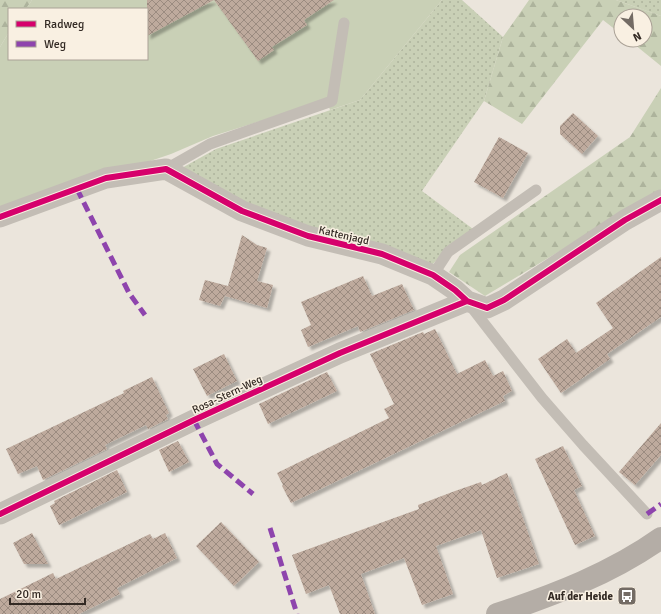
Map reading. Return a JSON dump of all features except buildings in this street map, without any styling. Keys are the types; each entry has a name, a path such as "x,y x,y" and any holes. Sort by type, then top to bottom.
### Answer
{"main road":[{"path":"497,614 540,600 585,581 649,547 661,538"}],"street":[{"path":"0,217 106,178 166,169"},
{"name":"Kattenjagd","path":"166,169 242,211 308,236 382,254 433,276 455,290 467,301 487,308 504,300 625,220 661,200"},
{"name":"Rosa-Stern-Weg","path":"0,514 194,420 340,353 467,301"}],"lane":[{"path":"166,169 210,144 332,101 344,23"},
{"path":"433,276 448,252 536,190"},
{"path":"467,301 542,398 647,514"}],"green space":[{"path":"0,0 32,0 27,8 8,8 8,34 0,47"},
{"path":"32,0 442,0 360,100 330,110 326,98 213,136 171,154 0,212 0,47 8,34 8,60 148,60 148,8 27,8"},
{"path":"442,0 462,0 503,37 484,101 422,191 473,229 446,250 433,264 348,239 242,204 180,169 216,149 360,100"},
{"path":"529,0 616,0 638,8 613,8 613,28 603,20 522,124 484,101 503,37"},
{"path":"616,0 661,0 661,16 653,13 653,8 638,8"},
{"path":"653,13 661,16 661,66 639,48 653,48"},
{"path":"661,88 661,193 628,210 485,296 449,272 460,255 630,137"}],"marked path":[{"path":"77,189 129,293 145,315"},
{"path":"194,420 217,464 253,494"},
{"path":"647,514 661,504"},
{"path":"270,528 297,614"}],"cycle path":[{"path":"0,217 106,178 166,169 242,211 308,236 382,254 433,275 455,290 467,301 487,308 504,300 625,220 661,200"},
{"path":"0,514 194,420 340,353 467,301"}],"place":[{"name":"Auf der Heide","path":"627,596"}]}
